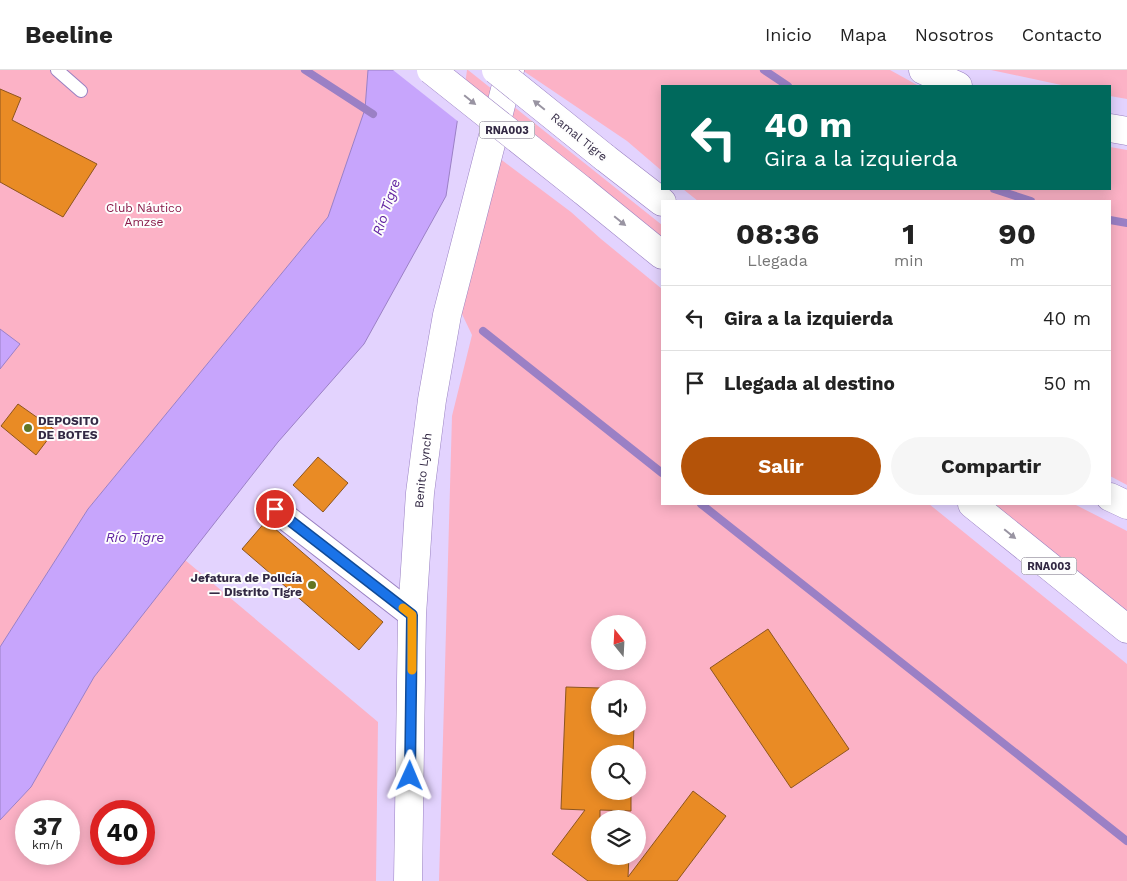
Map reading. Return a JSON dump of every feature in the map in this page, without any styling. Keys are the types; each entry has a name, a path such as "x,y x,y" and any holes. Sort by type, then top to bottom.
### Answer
{"main road":[{"name":"RNA003","path":"432,70 661,254"},
{"name":"Ramal Tigre","path":"496,70 661,201"},
{"name":"Benito Lynch","path":"408,881 412,615 420,493 432,400 447,315 510,70"},
{"path":"923,70 956,85"},
{"path":"1111,128 1127,131"},
{"path":"1111,497 1127,505"},
{"name":"RNA003","path":"973,505 1127,629"}],"street":[{"path":"275,509 412,615"}],"lane":[{"path":"57,70 82,91"}],"green space":[{"name":"Club Náutico Amzse","path":"0,70 368,70 365,109 328,217 88,509 0,647"},
{"path":"450,70 468,70 661,224 661,238"},
{"path":"522,70 890,70 917,85 661,85 661,170 627,141"},
{"path":"991,70 1127,70 1127,99 1111,96 1111,85 1061,85"},
{"path":"1111,147 1127,150 1127,485 1111,477 1111,200 697,200 684,190 1111,190"},
{"path":"499,158 571,212 661,288 661,505 930,505 1127,664 1127,881 439,881 452,416 472,335 461,312"},
{"path":"993,505 1076,505 1127,531 1127,614"},
{"path":"185,560 378,722 376,881 0,881 0,820 15,804 15,865 80,865 80,800 19,800 31,787 94,677"}],"water":[{"name":"Río Tigre","path":"368,70 465,70 446,196 364,344 278,442 94,677 31,787 19,800 15,800 15,804 0,820 0,647 88,509 328,217 365,109"},
{"path":"0,329 20,344 0,369"}],"pier":[{"path":"393,70 467,70 460,123"}],"building":[{"path":"0,89 21,98 12,120 97,164 63,217 0,182"},
{"name":"DEPOSITO DE BOTES","path":"18,404 55,430 36,455 1,426"},
{"path":"318,457 348,483 323,512 293,485"},
{"name":"Jefatura de Policía — Distrito Tigre","path":"266,521 383,622 359,650 242,549"},
{"path":"768,629 849,749 791,788 710,668"},
{"path":"566,687 591,688 591,735 634,735 633,745 591,745 591,800 631,800 631,810 591,810 591,865 629,865 628,877 637,865 646,865 646,853 693,791 726,816 677,881 588,881 552,854 585,810 561,809"}],"waterway":[{"path":"305,70 373,114"},
{"path":"764,70 786,85"},
{"path":"997,190 1028,200"},
{"path":"1111,220 1127,223"},
{"path":"483,331 661,472"},
{"path":"702,505 1127,841"}],"slow traffic":[{"path":"403,608 412,615 412,670"}],"place":[{"name":"DEPOSITO DE BOTES","path":"28,428"},
{"name":"Jefatura de Policía — Distrito Tigre","path":"312,585"}],"route":[{"path":"275,509 412,615 410,776"}]}
